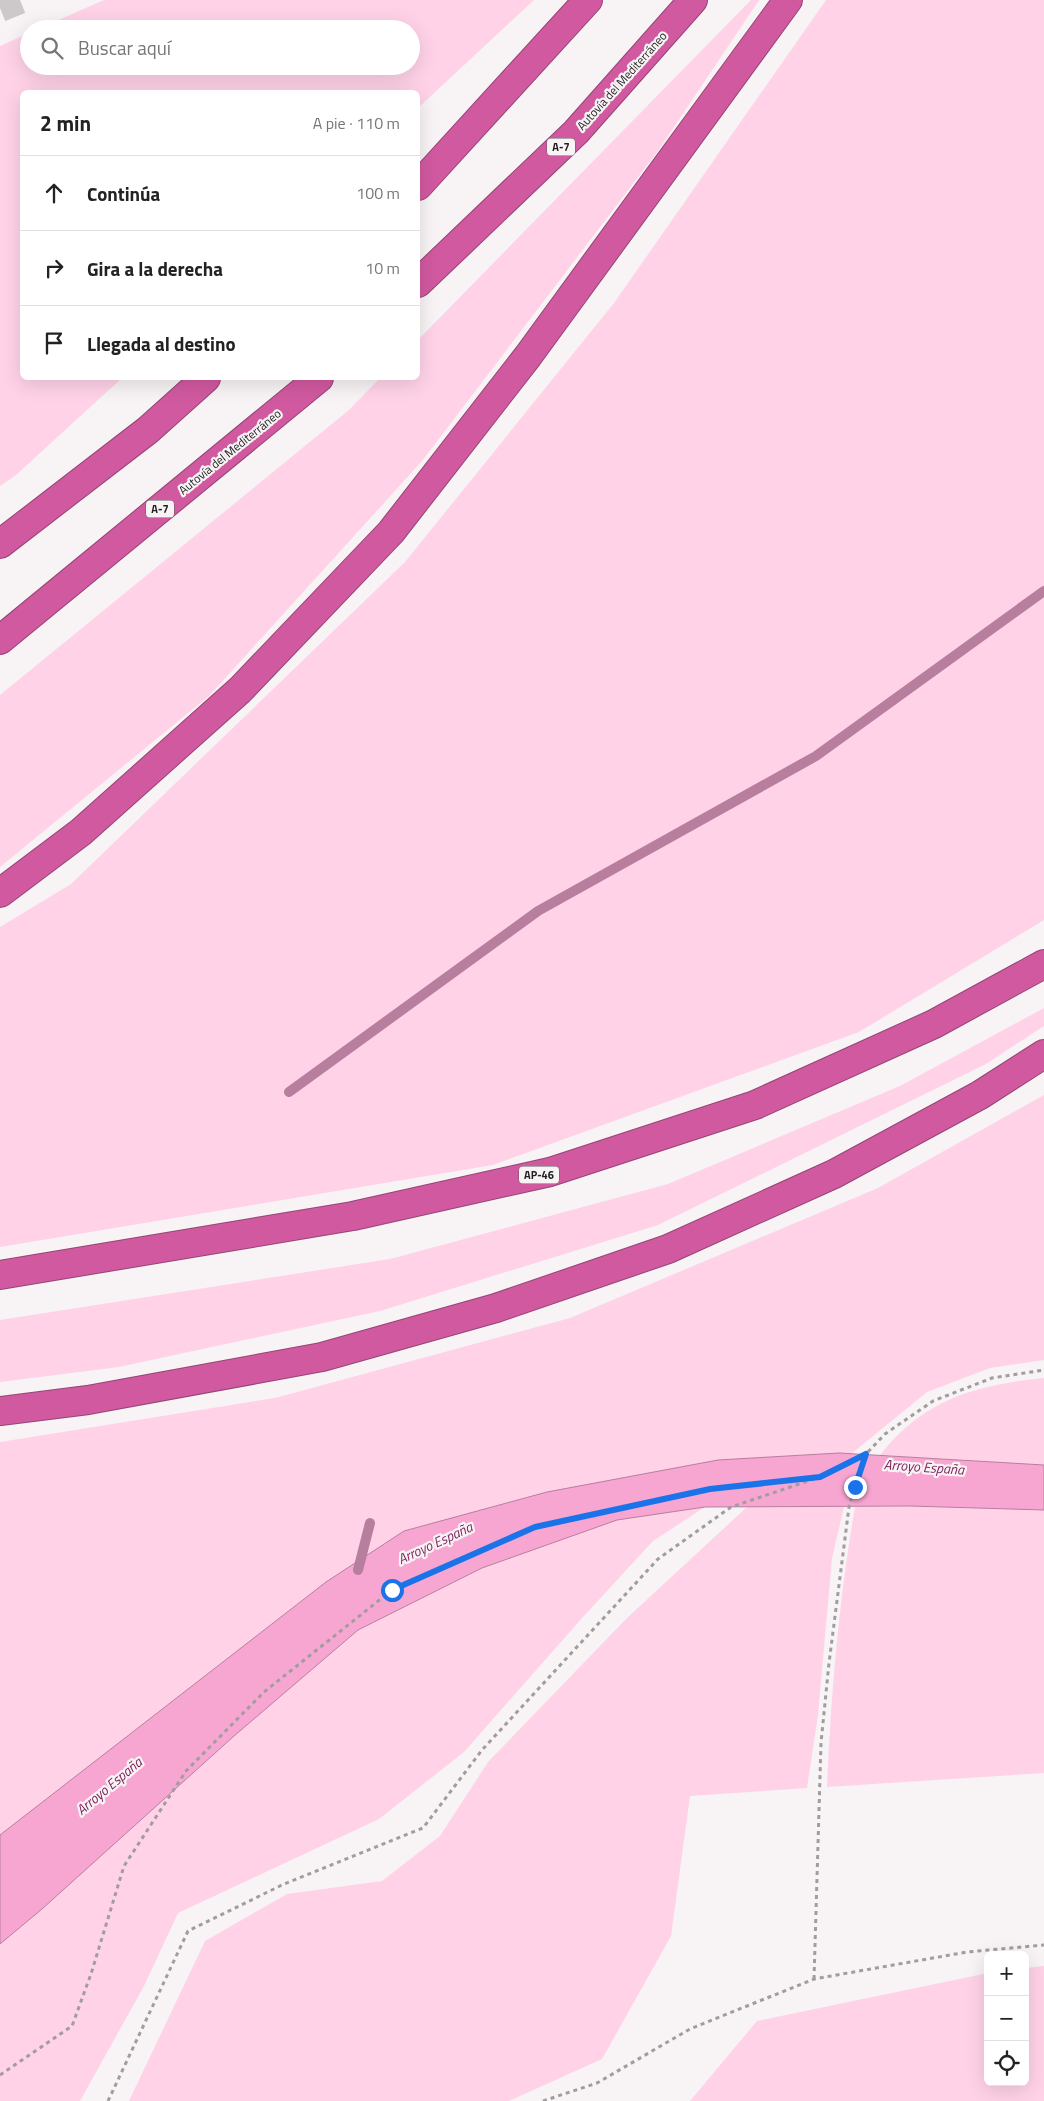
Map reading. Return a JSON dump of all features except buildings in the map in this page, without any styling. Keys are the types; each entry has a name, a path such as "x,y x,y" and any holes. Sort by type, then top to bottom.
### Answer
{"highway":[{"path":"420,184 588,0"},
{"name":"Autovía del Mediterráneo","path":"420,281 576,132 693,0"},
{"path":"0,892 81,832 240,690 391,532 528,356 788,0"},
{"path":"0,544 148,430 204,380"},
{"name":"Autovía del Mediterráneo","path":"0,640 317,380"},
{"name":"AP-46","path":"0,1275 353,1216 550,1172 755,1105 934,1024 1044,964"},
{"path":"0,1411 88,1400 322,1356 496,1308 668,1249 834,1174 980,1095 1044,1054"}],"path":[{"path":"108,2101 188,1931 284,1884 423,1828 482,1750 658,1559 731,1507 820,1477 866,1454 885,1434 933,1401 992,1378 1044,1370"},
{"path":"814,1979 822,1743 827,1689 849,1507 856,1477 866,1454"},
{"path":"0,2074 72,2026 91,1974 124,1866 186,1771 264,1692 392,1590 535,1527 710,1489 820,1477"},
{"path":"543,2101 598,2083 690,2029 814,1979 967,1952 1044,1946"}],"shaded area":[{"path":"104,0 534,0 420,106 420,90 20,90 20,380 120,380 16,475 0,486 0,46 20,37 20,75 420,75 420,20 58,20"},
{"path":"751,0 759,0 658,151 422,461 209,696 0,867 0,695 349,410 378,380 420,380 420,338"},
{"path":"826,0 1044,0 1044,920 859,1032 493,1165 0,1247 0,927 71,884 405,562 614,303"},
{"path":"1044,1008 1044,1026 986,1064 658,1225 380,1311 119,1367 0,1382 0,1320 390,1259 668,1184 900,1086"},
{"path":"1044,1095 1044,1360 990,1368 927,1392 851,1454 839,1453 326,1582 0,1835 0,1442 275,1398 570,1318 878,1188"},
{"path":"1044,1378 1044,1465 880,1455 914,1420 953,1398 995,1385"},
{"path":"910,1506 1044,1510 1044,1773 827,1787 836,1646 844,1576 855,1507"},
{"path":"705,1507 653,1541 464,1752 379,1819 178,1913 144,1986 80,2101 0,2101 0,1944 42,1909 234,1736 358,1630 482,1568 617,1520"},
{"path":"747,1507 844,1507 832,1558 818,1715 807,1788 690,1796 671,1936 602,2059 509,2101 129,2101 205,1941 287,1894 382,1881 440,1836 488,1762 627,1618"},
{"path":"1044,1966 1044,2101 690,2101 757,2021 984,1974 984,2086 1029,2086 1029,1968"}],"water":[{"name":"Arroyo España","path":"839,1453 1044,1465 1044,1510 910,1506 705,1507 617,1520 482,1568 358,1630 234,1736 42,1909 0,1944 0,1835 326,1582 404,1531 547,1492 718,1460"}],"waterway":[{"path":"289,1092 538,911 816,756 1044,591"},
{"path":"358,1570 370,1523"}],"tunnel":[{"path":"0,8 20,0"}],"route":[{"path":"392,1590 535,1527 710,1489 820,1477 866,1454 856,1477 855,1487"}]}
